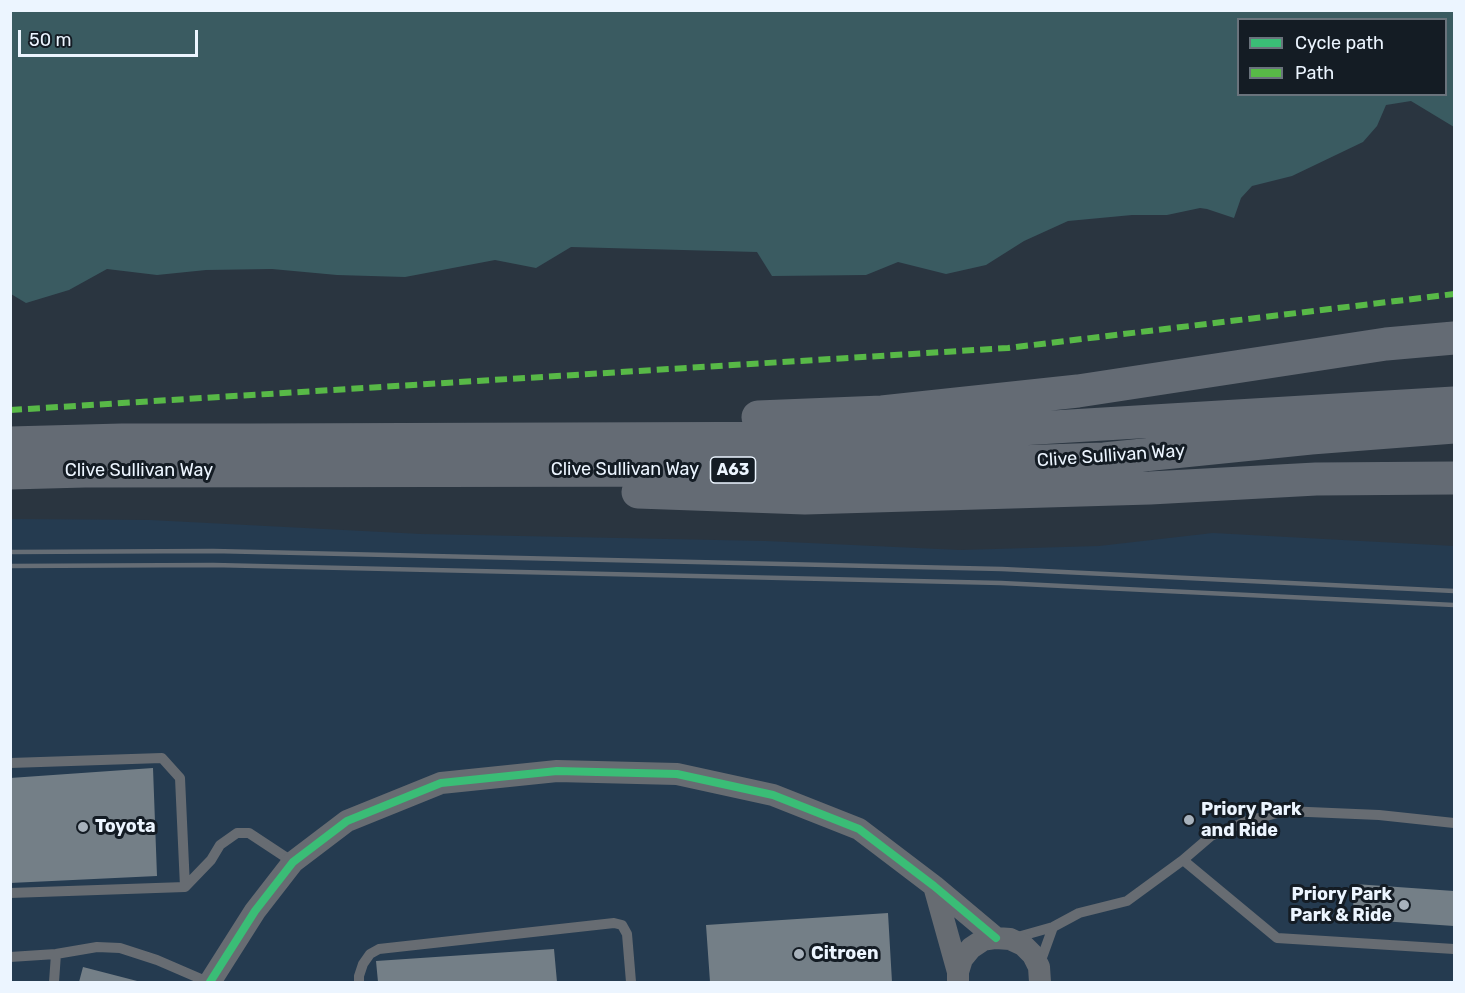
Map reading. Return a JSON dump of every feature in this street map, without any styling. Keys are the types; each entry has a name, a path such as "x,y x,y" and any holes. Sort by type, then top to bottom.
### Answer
{"highway":[{"path":"250,440 882,412 1078,391 1386,344 1455,338"},
{"name":"Clive Sullivan Way","path":"10,443 122,440 870,438 1455,403"},
{"name":"Clive Sullivan Way","path":"10,473 787,470 1104,459 1311,438 1455,427"},
{"path":"85,471 805,498 1150,488 1316,479 1455,478"}],"street":[{"path":"209,982 255,911 293,862 347,821 441,783 557,771 677,774 773,795 859,829 1003,938 1023,945 1033,955 1040,978"},
{"path":"934,886 958,977"},
{"path":"958,977 962,959 971,948 982,940 1003,938"}],"lane":[{"path":"10,763 162,758 180,778 185,887"},
{"path":"1003,938 1053,927 1079,914 1127,901 1183,860 1210,836 1247,821 1285,811 1455,823"},
{"path":"10,893 185,887 211,860 220,845 237,833 249,833 293,862"},
{"path":"1183,860 1277,938 1455,949"},
{"path":"359,982 363,964 370,954 379,949 614,923 622,926 627,934 631,982"},
{"path":"1040,978 1053,927"},
{"path":"10,957 56,954 97,947 120,948 157,960 209,982"},
{"path":"54,982 56,954"}],"shaded area":[{"path":"10,11 1454,11 1454,127 1411,101 1386,105 1377,126 1363,142 1292,176 1252,186 1241,198 1234,218 1200,208 1167,215 1132,215 1068,221 1024,241 986,265 946,274 898,262 866,275 772,276 757,252 571,247 536,268 495,260 405,277 337,275 272,269 206,270 157,275 107,269 69,290 26,303 11,294"},
{"path":"11,519 150,520 421,534 766,541 960,550 1099,546 1213,533 1454,546 1454,982 11,982"}],"building":[{"name":"Toyota","path":"153,768 157,876 10,883 10,778"},
{"name":"Priory Park Park & Ride","path":"1355,884 1454,891 1454,926 1352,919"},
{"name":"Citroen","path":"888,913 892,982 710,982 706,925"},
{"path":"554,949 557,982 378,982 376,961"},
{"path":"83,967 141,982 79,982"}],"railway":[{"path":"10,552 213,551 1002,569 1454,591"},
{"path":"10,566 213,565 1001,583 1454,605"}],"marked path":[{"path":"10,410 1008,348 1454,294"}],"cycle path":[{"path":"210,982 255,911 293,862 347,821 441,783 557,771 677,774 773,795 859,829 934,886 996,938"}],"place":[{"name":"Priory Park and Ride","path":"1189,820"},
{"name":"Toyota","path":"83,827"},
{"name":"Priory Park Park & Ride","path":"1404,905"},
{"name":"Citroen","path":"799,954"}]}
